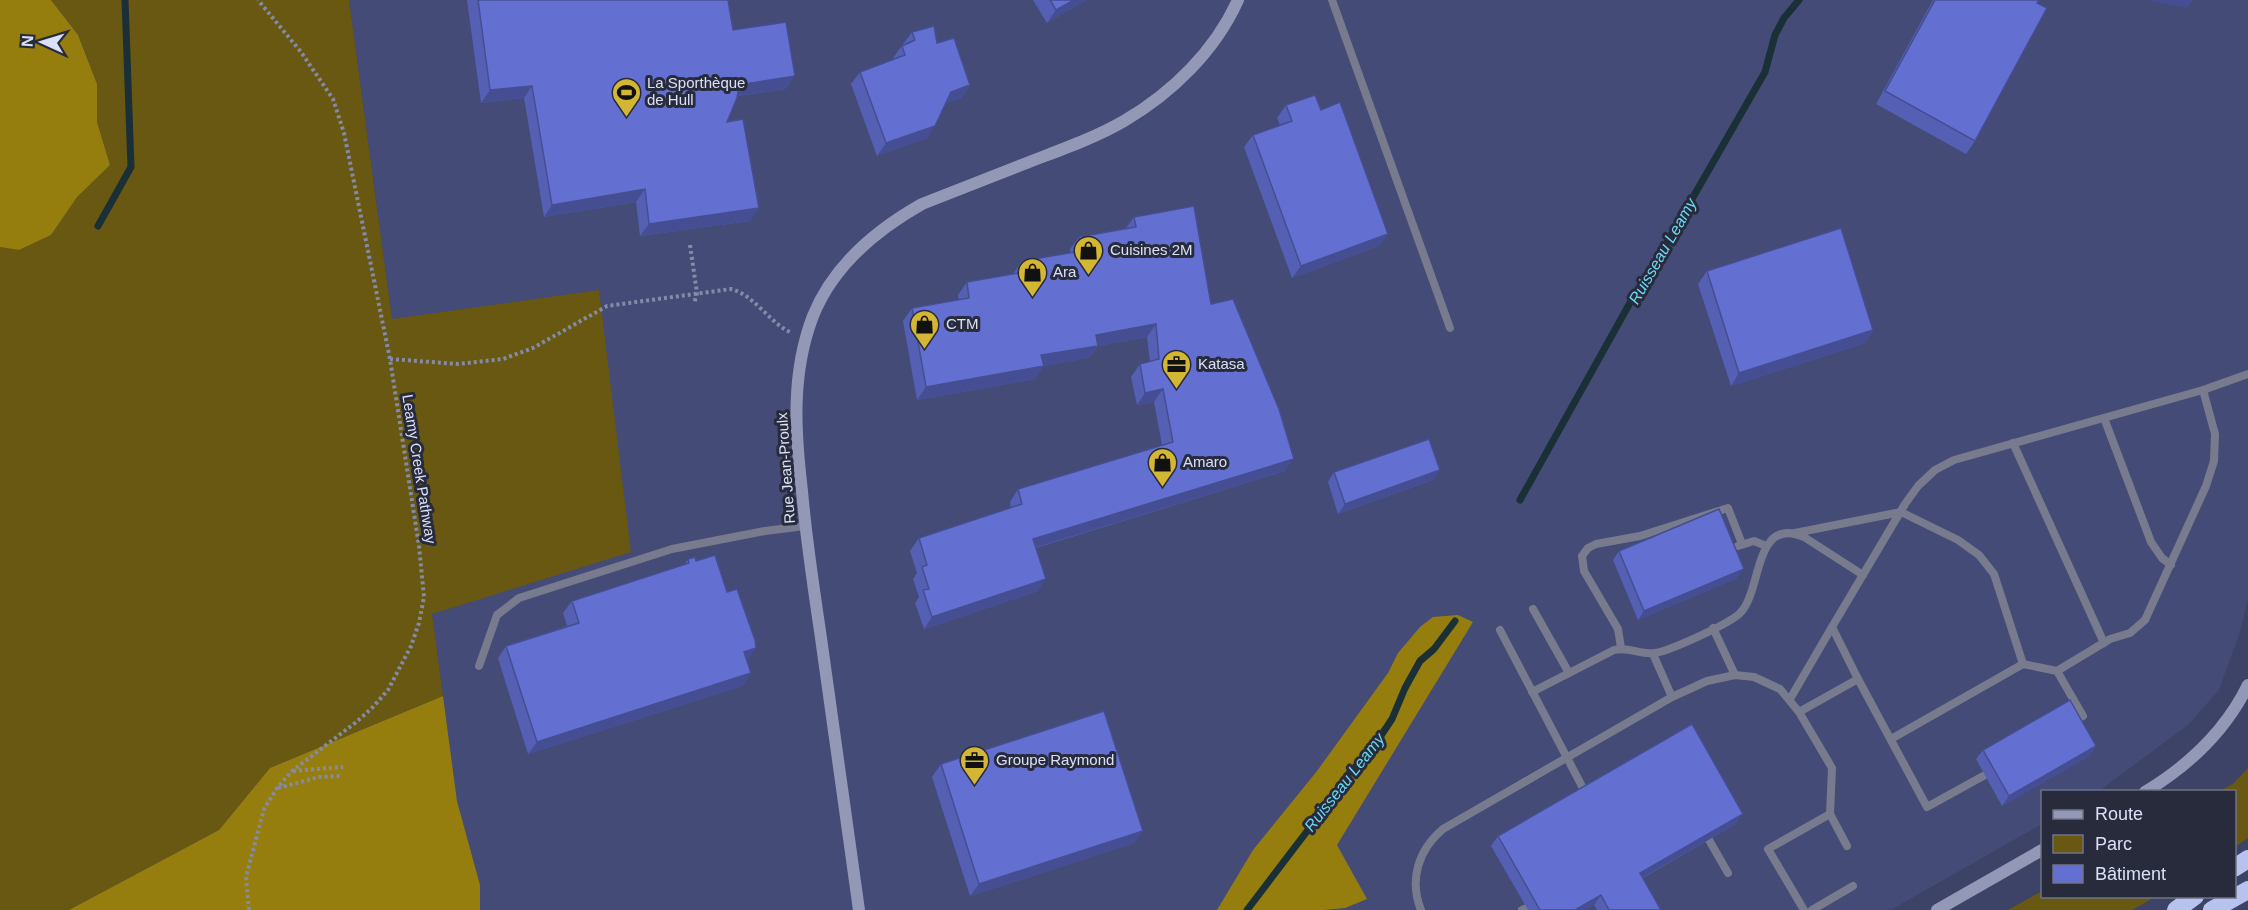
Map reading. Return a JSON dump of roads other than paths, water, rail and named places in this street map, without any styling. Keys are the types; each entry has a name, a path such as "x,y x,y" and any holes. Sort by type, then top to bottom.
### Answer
{"highway":[{"path":"2176,910 2194,898"},
{"path":"2212,910 2234,898"}],"street":[{"name":"Rue Jean-Proulx","path":"859,910 805,526 796,432 796,399 800,368 813,317 823,296 854,253 895,220 922,204 1075,144 1124,121 1144,108 1181,79 1199,60 1215,39 1238,0"},
{"path":"2148,790 2179,768 2209,741 2230,716 2248,685"},
{"path":"1937,910 2041,851"}],"lane":[{"path":"1332,0 1450,328"},
{"path":"1790,699 1901,512 1918,486 1935,470 1954,460 2203,390 2248,374"},
{"path":"1891,739 2023,664 2057,671 2104,643 2130,633 2145,620 2206,486 2214,461 2215,434 2203,390"},
{"path":"2104,418 2151,542 2162,558 2171,565"},
{"path":"2013,443 2104,643"},
{"path":"1621,648 1615,623 1584,571 1582,556 1588,548 1616,539 1640,536 1728,508 1742,544"},
{"path":"1532,692 1621,648 1653,654 1675,647 1736,617 1742,611 1756,584 1766,546 1775,537 1784,533 1795,533 1901,512 1958,540 1986,563 1997,582 2023,664"},
{"path":"479,666 497,615 519,598 672,549 765,531 805,526"},
{"path":"1795,533 1863,575"},
{"path":"1726,550 1754,541 1766,546"},
{"path":"1533,609 1569,673"},
{"path":"1832,627 1928,807 1985,775"},
{"path":"1713,628 1735,675"},
{"path":"1500,630 1585,792"},
{"path":"1653,654 1672,697"},
{"path":"2057,671 2083,716 2071,723"},
{"path":"1421,910 1416,891 1416,873 1421,856 1436,834 1672,697 1707,681 1735,675 1762,680 1780,689 1799,712 1832,768 1830,814 1847,846"},
{"path":"1799,712 1858,679"},
{"path":"1804,910 1768,849 1830,814"},
{"path":"1709,840 1728,873"},
{"path":"1812,910 1852,886"}],"waterway":[{"path":"98,226 131,167 125,0"},
{"name":"Ruisseau Leamy","path":"1520,500 1631,301 1765,72 1775,35 1784,18 1799,0"},
{"name":"Ruisseau Leamy","path":"1247,910 1349,773 1370,752 1392,719 1420,661 1434,649 1455,621"}],"place":[{"name":"La Sporthèque de Hull","path":"626,118"},
{"name":"Cuisines 2M","path":"1089,276"},
{"name":"Ara","path":"1032,298"},
{"name":"CTM","path":"925,350"},
{"name":"Katasa","path":"1177,390"},
{"name":"Amaro","path":"1162,488"},
{"name":"Groupe Raymond","path":"975,786"}]}
